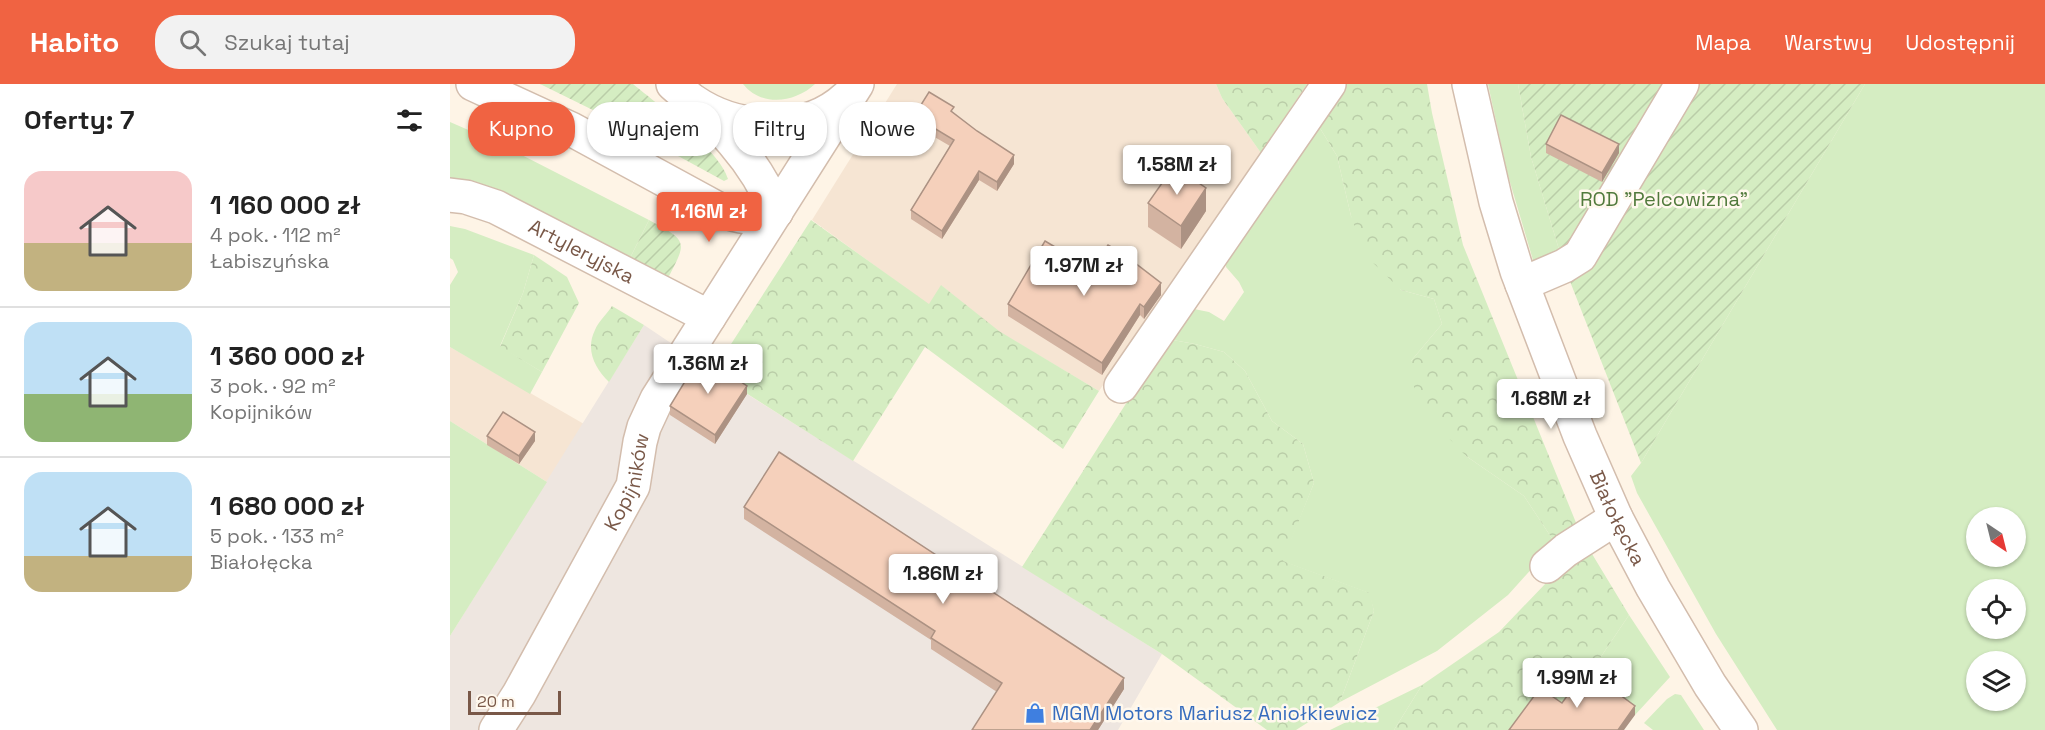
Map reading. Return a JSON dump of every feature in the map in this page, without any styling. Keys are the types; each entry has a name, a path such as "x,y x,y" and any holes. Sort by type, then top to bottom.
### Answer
{"street":[{"path":"473,84 581,134 709,204 742,217 753,218 776,212 759,176 723,129 683,92"},
{"path":"1121,386 1329,84"},
{"name":"Białołęcka","path":"1469,84 1496,202 1522,284 1580,436 1616,518 1658,598 1710,685 1741,730"},
{"path":"1522,284 1564,266 1580,256 1682,84"},
{"path":"683,92 706,110 729,120 743,124 773,125 799,121 825,111 854,88"},
{"name":"Kopijników","path":"496,730 519,694 633,486 640,442 650,413 854,88"},
{"name":"Artyleryjska","path":"450,195 481,202 511,214 709,317"},
{"path":"709,204 724,218 733,236 739,255 737,273"},
{"path":"1547,566 1566,550 1616,518"}],"shaded area":[{"path":"897,84 1216,84 1222,98 1261,153 1099,391 998,331 942,286 929,305 812,220 852,156 936,156 936,102 886,102"},
{"path":"644,325 747,394 1162,654 1118,730 450,730 450,636"},
{"path":"450,347 584,424 547,482 450,421"}],"green space":[{"path":"540,84 633,84 655,102 587,102 587,107"},
{"path":"743,84 815,84 798,95 778,100 759,96"},
{"path":"1216,84 1307,84 1261,153 1222,98"},
{"path":"1339,84 1427,84 1463,245 1579,530 1555,543 1524,496 1466,456 1416,404 1411,361 1442,324 1434,299 1401,290 1364,254 1351,216 1337,156 1315,120"},
{"path":"1488,84 1518,84 1531,157 1564,266 1538,277 1507,172"},
{"name":"ROD \"Pelcowizna\"","path":"1518,84 1865,84 1641,463 1564,266 1531,157"},
{"path":"1865,84 2045,84 2045,730 1777,730 1716,634 1637,493 1631,476 1641,463"},
{"path":"1315,120 1337,156 1351,216 1401,290 1434,299 1442,324 1411,361 1466,456 1524,496 1555,543 1508,595 1437,651 1340,702 1374,611 1369,593 1282,561 1314,483 1303,444 1272,421 1245,371 1224,352 1167,339 1194,309 1209,312 1224,321 1244,292 1226,267 1226,255"},
{"path":"450,122 468,130 468,156 523,156 649,220 630,258 450,180"},
{"path":"678,156 714,156 723,167 728,179 724,181"},
{"path":"649,220 671,233 680,243 679,256 668,278 630,258"},
{"path":"811,220 929,304 941,285 999,331 1099,391 1063,449 925,347 853,461 713,372"},
{"path":"450,226 465,229 534,255 523,293 500,346 542,372 530,394 450,347 450,285 458,272 450,258"},
{"path":"534,255 567,277 579,303 542,372 500,347 523,293"},
{"path":"612,306 644,325 609,382 596,365 591,345 596,327"},
{"path":"1167,339 1224,352 1245,371 1272,421 1303,444 1314,483 1283,561 1370,593 1374,611 1340,702 1296,730 1267,730 1162,654 1022,567"},
{"path":"450,421 547,482 450,636"},
{"path":"1586,544 1629,615 1586,679 1582,675 1558,709 1515,730 1394,730 1422,685 1499,632"},
{"path":"1629,615 1670,677 1635,715 1586,679"},
{"path":"1422,685 1394,730 1330,730"},
{"path":"1675,694 1681,695 1704,730 1653,730 1644,723 1667,699"}],"building":[{"path":"929,92 954,107 951,111 1014,155 997,182 979,171 942,231 911,210 954,140 936,129 936,102 923,102"},
{"path":"1561,115 1619,144 1602,173 1546,144"},
{"path":"1174,166 1206,188 1181,226 1148,203"},
{"path":"1045,241 1092,269 1108,245 1161,283 1144,307 1140,304 1102,363 1008,304"},
{"path":"701,355 747,386 715,435 670,406"},
{"path":"503,412 535,432 519,456 487,436"},
{"path":"779,452 1124,678 1090,730 972,730 1002,683 931,638 935,631 744,507"},
{"path":"1586,670 1635,706 1618,730 1509,730 1540,688 1562,703"}],"place":[{"name":"MGM Motors Mariusz Aniołkiewicz","path":"1035,713"}]}
